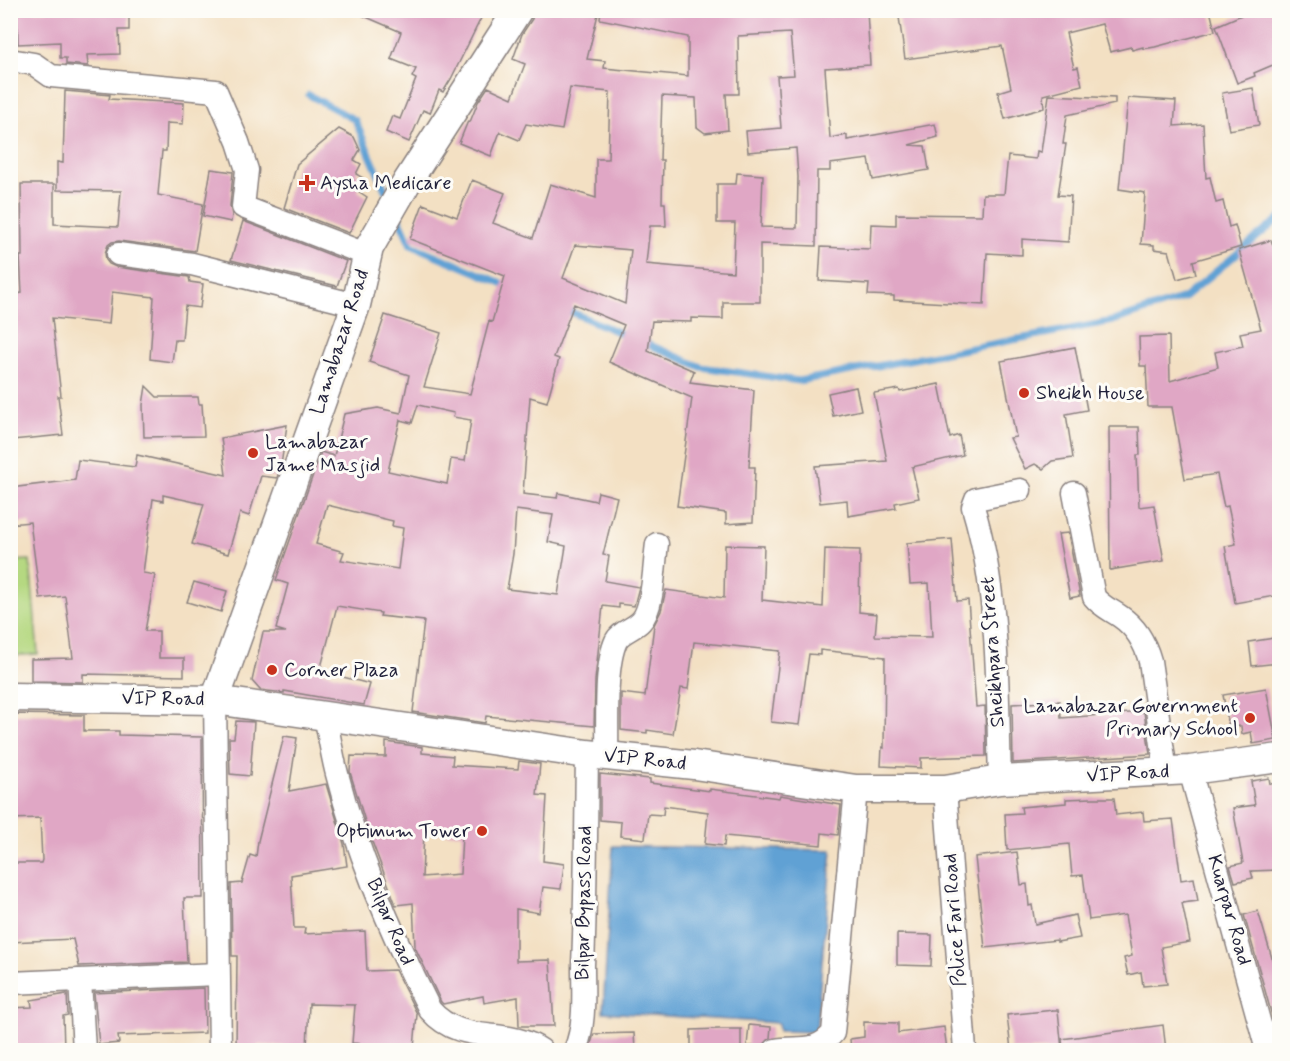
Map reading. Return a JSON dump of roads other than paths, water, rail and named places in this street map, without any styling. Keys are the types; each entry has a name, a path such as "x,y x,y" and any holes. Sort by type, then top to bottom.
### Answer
{"street":[{"name":"Lamabazar Road","path":"215,700 356,305 368,251 407,182 518,10"},
{"path":"10,60 34,64 51,76 216,91 238,142 246,170 243,207 368,251"},
{"path":"118,254 192,264 356,305"},
{"name":"Sheikhpara Street","path":"1000,780 995,621 990,576 973,507 976,499 1020,490"},
{"name":"Kuarpar Road","path":"1074,493 1094,597 1100,605 1129,623 1146,647 1178,771 1268,1050"},
{"name":"Bilpar Bypass Road","path":"575,1050 579,1041 582,1017 586,890 597,755 609,677 617,640 623,633 643,620 648,608 657,544"},
{"name":"VIP Road","path":"10,697 215,700 597,755 694,765 855,789 945,789 1000,780 1178,771 1280,758"},
{"path":"215,700 220,1050"},
{"name":"Bilpar Road","path":"325,715 336,772 355,836 388,922 430,1010 439,1021 453,1029 482,1036 513,1039 541,1050"},
{"path":"774,1050 818,1047 826,1042 832,1033 855,789"},
{"name":"Police Fari Road","path":"945,789 965,1050"},
{"path":"10,982 218,974"},
{"path":"80,980 84,1050"}],"water":[{"path":"613,846 832,850 816,1032 779,1031 778,1023 603,1012"}],"waterway":[{"path":"309,95 355,120 389,199"},
{"path":"397,214 411,245 511,287"},
{"path":"643,342 701,367 799,381 1113,321 1184,298 1280,218"},
{"path":"562,308 627,336"}],"place":[{"name":"Aysha Medicare","path":"307,183"},
{"name":"Sheikh House","path":"1024,393"},
{"name":"Lamabazar Jame Masjid","path":"253,453"},
{"name":"Corner Plaza","path":"272,670"},
{"name":"Lamabazar Government Primary School","path":"1250,718"},
{"name":"Optimum Tower","path":"482,831"}]}
